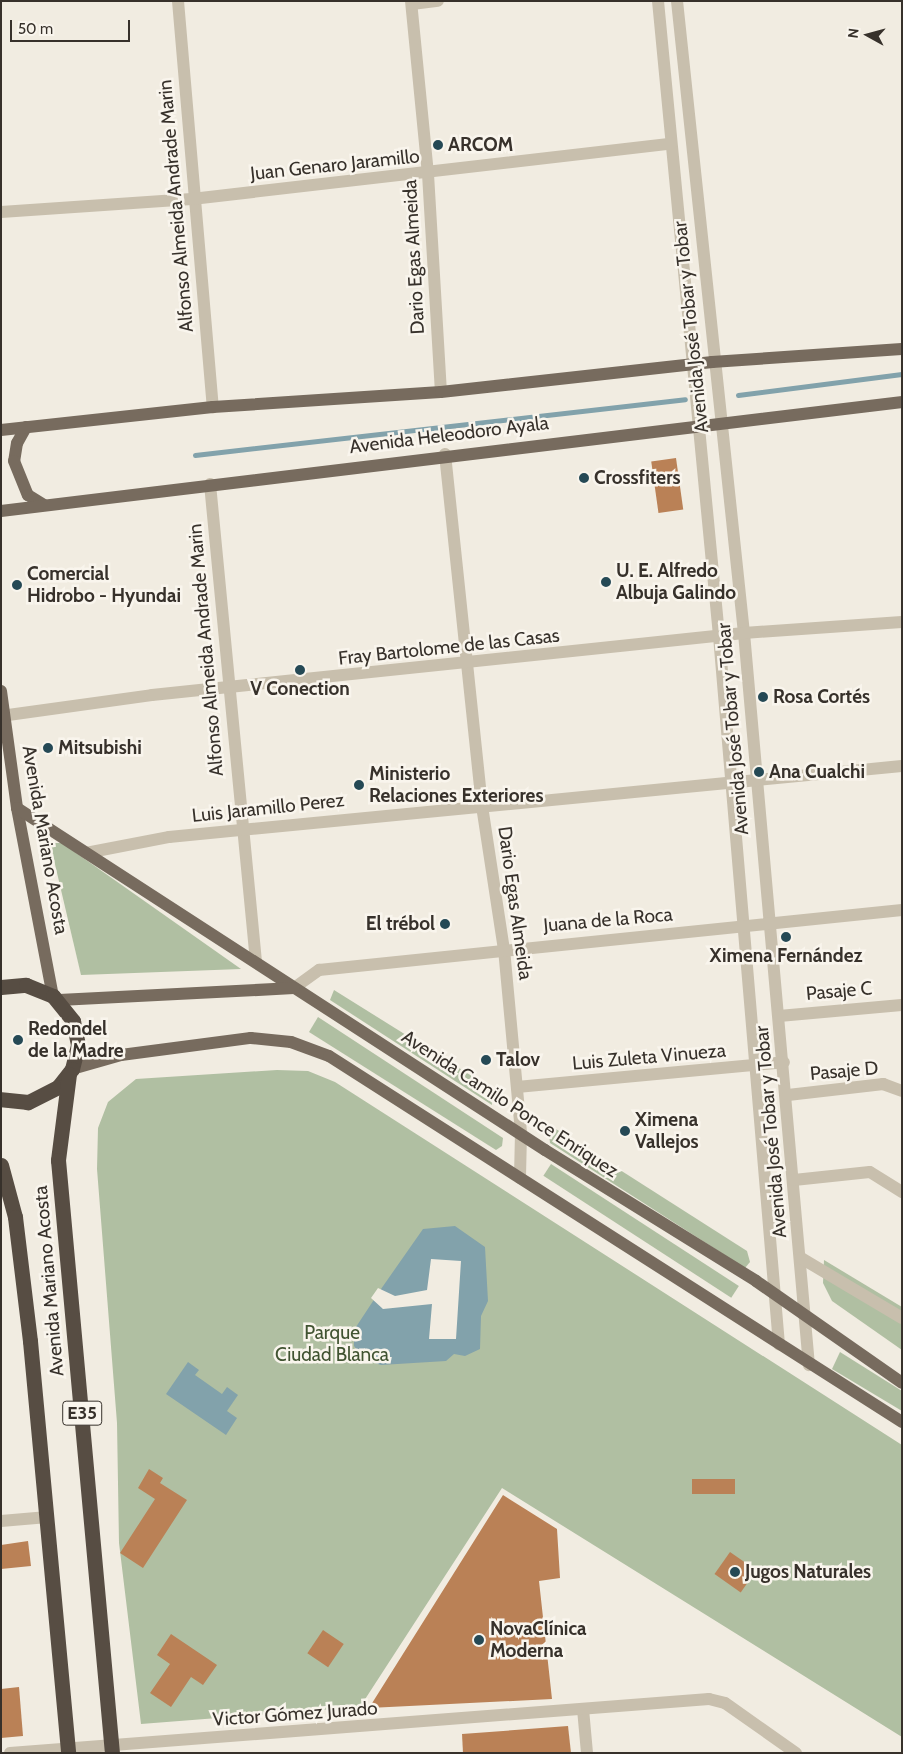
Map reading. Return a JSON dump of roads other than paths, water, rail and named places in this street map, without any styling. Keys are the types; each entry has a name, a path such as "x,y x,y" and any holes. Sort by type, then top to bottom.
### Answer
{"highway":[{"path":"1,988 26,985 56,998"},
{"name":"E35","path":"56,998 76,1033 70,1072"},
{"path":"1,1099 28,1102 44,1097 70,1072"},
{"name":"Avenida Mariano Acosta","path":"70,1072 58,1160 112,1749"},
{"name":"Avenida Mariano Acosta","path":"1,1165 15,1217 48,1517 68,1750"}],"main road":[{"path":"1,430 213,408 441,392 712,362 902,350"},
{"name":"Avenida Heleodoro Ayala","path":"1,511 445,454 719,421 902,402"},
{"path":"26,427 17,443 14,461 28,495 44,505"},
{"name":"Avenida Mariano Acosta","path":"1,691 17,808 56,998"},
{"name":"Avenida Camilo Ponce Enriquez","path":"17,808 294,988 777,1296 902,1383"},
{"path":"56,998 294,988"},
{"path":"70,1072 191,1044 252,1038 291,1042 329,1056 902,1422"}],"street":[{"name":"Alfonso Almeida Andrade Marin","path":"178,1 192,199 213,408"},
{"path":"412,2 438,1"},
{"name":"Avenida José Tobar y Tobar","path":"658,1 690,364 698,424 719,636 729,784 777,1296 778,1344"},
{"name":"Avenida José Tobar y Tobar","path":"677,1 712,362 744,633 756,781 772,923 779,1016 788,1095 810,1365"},
{"name":"Dario Egas Almeida","path":"412,2 428,174 441,392"},
{"name":"Juan Genaro Jaramillo","path":"1,212 192,199 428,174 671,144"},
{"name":"Dario Egas Almeida","path":"445,454 482,806 504,949 517,1087 520,1178"},
{"name":"Alfonso Almeida Andrade Marin","path":"210,484 226,688 256,962"},
{"name":"Fray Bartolome de las Casas","path":"3,716 226,688 467,665 744,633 902,622"},
{"name":"Luis Jaramillo Perez","path":"86,853 169,837 242,829 902,766"},
{"name":"Juana de la Roca","path":"294,988 319,970 504,949 902,910"},
{"name":"Pasaje C","path":"779,1016 902,1005"},
{"name":"Luis Zuleta Vinueza","path":"517,1087 784,1062"},
{"name":"Pasaje D","path":"788,1095 883,1084 902,1091"},
{"path":"794,1180 870,1172 902,1192"},
{"path":"801,1258 902,1318"},
{"path":"1,1521 48,1517"},
{"name":"Victor Gómez Jurado","path":"10,1753 112,1749 583,1709 718,1700 796,1753"},
{"path":"583,1709 587,1753"}],"water":[{"path":"455,1226 485,1247 488,1301 481,1316 480,1349 465,1356 454,1354 446,1361 381,1365 365,1360 354,1346 354,1330 381,1289 423,1229"},
{"path":"188,1362 199,1370 195,1375 222,1394 227,1387 238,1395 227,1411 237,1418 226,1435 166,1394"}],"waterway":[{"path":"738,395 902,374"},
{"path":"195,455 685,399"}],"place":[{"name":"ARCOM","path":"438,145"},
{"name":"Crossfiters","path":"584,478"},
{"name":"U. E. Alfredo Albuja Galindo","path":"606,582"},
{"name":"Comercial Hidrobo - Hyundai","path":"17,585"},
{"name":"V Conection","path":"300,670"},
{"name":"Rosa Cortés","path":"763,697"},
{"name":"Mitsubishi","path":"48,748"},
{"name":"Ana Cualchi","path":"759,772"},
{"name":"Ministerio Relaciones Exteriores","path":"359,785"},
{"name":"El trébol","path":"445,924"},
{"name":"Ximena Fernández","path":"786,937"},
{"name":"Redondel de la Madre","path":"18,1040"},
{"name":"Talov","path":"486,1060"},
{"name":"Ximena Vallejos","path":"625,1131"},
{"name":"Jugos Naturales","path":"735,1572"},
{"name":"NovaClínica Moderna","path":"479,1640"}],"park label":[{"name":"Parque Ciudad Blanca","path":"332,1344"}]}
